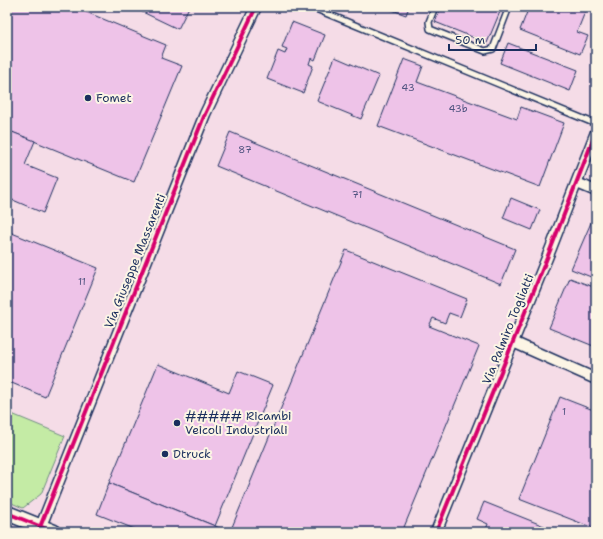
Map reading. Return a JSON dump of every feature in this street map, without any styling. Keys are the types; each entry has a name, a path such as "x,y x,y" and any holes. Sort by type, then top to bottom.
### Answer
{"street":[{"name":"Via Giuseppe Massarenti","path":"39,529 205,114 256,7"},
{"name":"Via Palmiro Togliatti","path":"436,532 577,183 596,132"},
{"path":"577,183 596,191"},
{"path":"513,342 596,379"},
{"path":"7,512 39,529 54,532"}],"lane":[{"path":"311,7 596,124"},
{"path":"435,7 428,22 430,29 485,51 493,49 509,7"}],"shaded area":[{"path":"7,7 596,7 596,532 7,532"}],"green space":[{"path":"7,412 65,436 41,494 23,508 7,501"}],"building":[{"name":"Fomet","path":"7,7 74,7 166,45 161,58 182,66 134,182 7,130"},
{"path":"132,7 189,7 178,29"},
{"path":"384,7 409,7 406,15"},
{"path":"441,7 502,7 487,43 435,22"},
{"path":"529,7 587,7 577,32 588,36 580,54 520,30"},
{"path":"292,22 325,35 315,60 311,58 309,64 313,66 303,93 267,79 278,51 285,54 287,49 282,47"},
{"path":"508,43 578,70 570,91 500,63"},
{"path":"335,57 379,76 361,119 317,101"},
{"path":"404,59 423,66 417,82 517,119 521,107 564,123 540,187 378,126"},
{"path":"7,130 35,141 25,165 57,178 43,213 13,200 7,214"},
{"path":"230,132 515,249 501,284 216,166"},
{"path":"511,198 540,210 532,230 503,218"},
{"path":"593,218 596,219 596,279 571,269"},
{"path":"7,231 98,268 45,397 7,381"},
{"path":"346,250 467,299 460,317 449,313 445,323 433,318 429,326 479,346 402,532 230,532"},
{"path":"570,278 596,288 596,347 549,328"},
{"path":"158,364 229,393 238,371 273,385 215,526 109,483"},
{"path":"560,397 596,411 596,529 519,499"},
{"path":"109,483 229,532 142,532 97,514"},
{"path":"484,502 559,532 485,532 488,524 477,519"}],"cycle path":[{"path":"38,532 205,114 256,7"},
{"path":"436,532 551,248 596,132"},
{"path":"7,513 54,532"}],"place":[{"name":"Fomet","path":"88,98"},
{"name":"##### Ricambi Veicoli Industriali","path":"177,423"},
{"name":"Dtruck","path":"165,454"}]}
